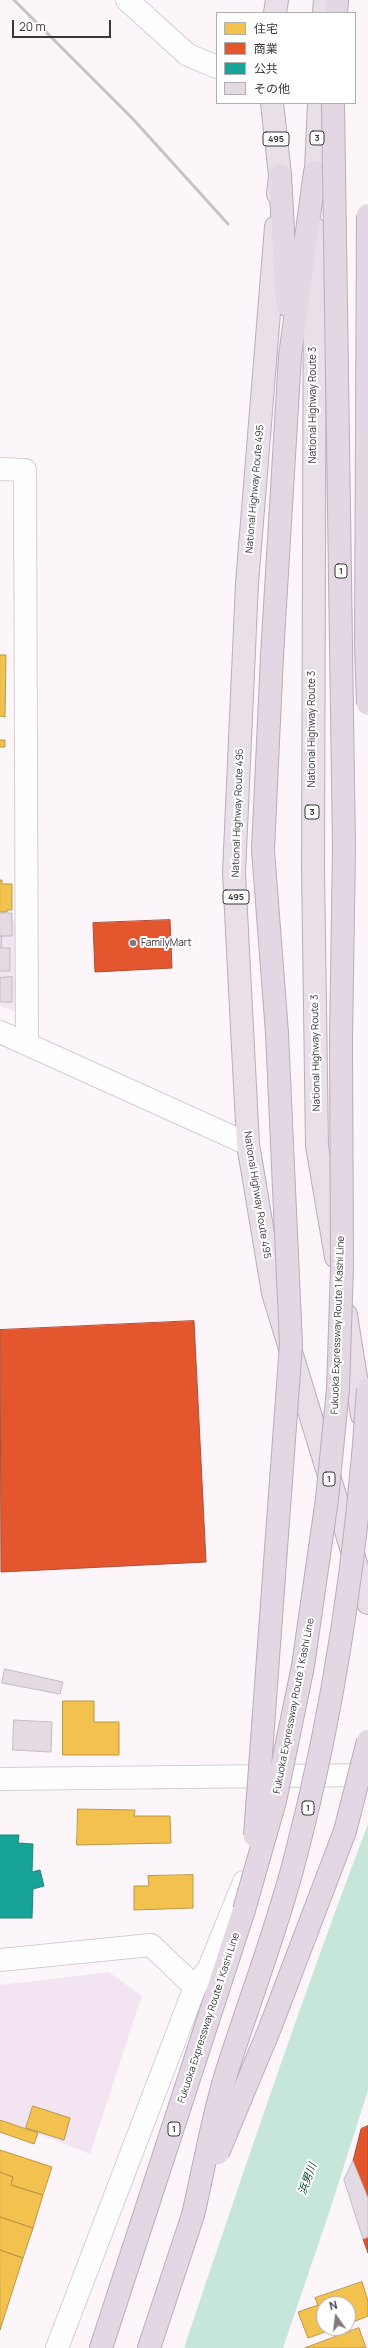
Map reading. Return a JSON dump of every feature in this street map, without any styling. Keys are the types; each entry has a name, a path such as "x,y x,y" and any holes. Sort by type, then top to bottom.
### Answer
{"highway":[{"path":"275,12 277,0"},
{"path":"324,12 325,0"},
{"path":"336,12 337,0"},
{"name":"National Highway Route 495","path":"272,104 280,175 247,583 234,873 248,1144 273,1293 368,1604"},
{"name":"National Highway Route 3","path":"319,104 315,172 312,868 317,1146 368,1448"},
{"name":"Fukuoka Expressway Route 1 Kashi Line","path":"101,2348 244,1910 275,1801 290,1735 314,1596 327,1499 338,1389 342,1275 341,1039 344,848 343,661 333,104"},
{"path":"244,1910 256,1827 291,1344 277,1033 263,850 272,656 290,356 315,172"},
{"path":"280,175 290,356"},
{"path":"368,214 366,612 368,704"},
{"name":"1","path":"149,2348 192,2215 225,2076 280,1914 296,1857 324,1738 349,1598 360,1499 368,1390"},
{"path":"192,2215 270,2028 315,1913 345,1831 368,1741"}],"street":[{"path":"127,0 188,54 216,67"},
{"path":"0,469 25,470 27,1044"},
{"path":"0,1032 248,1144"},
{"path":"0,1780 368,1775"},
{"path":"57,2348 195,1988 208,1968 287,1777"},
{"path":"0,1960 151,1945 195,1988"}],"shaded area":[{"path":"0,907 25,933 22,1014 0,1006"},
{"path":"109,1972 142,1996 90,2154 0,2119 0,1985"}],"water":[{"name":"浜男川","path":"368,1824 368,2090 329,2213 283,2348 184,2348 296,2020"}],"building: 住宅":[{"path":"0,655 6,655 5,717 0,716"},
{"path":"0,740 5,740 5,747 0,747"},
{"path":"0,880 2,880 2,884 12,884 12,910 7,910 7,912 0,912"},
{"path":"63,1701 94,1701 94,1722 119,1722 119,1755 63,1755"},
{"path":"78,1809 135,1810 134,1816 170,1816 171,1843 77,1845"},
{"path":"193,1875 193,1908 134,1910 134,1886 149,1886 148,1876"},
{"path":"33,2106 70,2118 64,2140 26,2128"},
{"path":"0,2120 38,2133 34,2144 0,2132"},
{"path":"0,2150 52,2167 43,2195 11,2185 13,2177 0,2172"},
{"path":"0,2172 13,2177 11,2185 43,2195 33,2228 0,2217"},
{"path":"0,2217 33,2228 23,2258 0,2250"},
{"path":"0,2250 23,2258 0,2330"},
{"path":"362,2282 368,2301 368,2316 356,2321 356,2296 321,2296"},
{"path":"316,2306 316,2335 308,2338 298,2312"},
{"path":"359,2328 366,2348 305,2348 337,2336 356,2336 356,2329"}],"building: 商業":[{"path":"170,920 172,968 95,972 93,923"},
{"path":"194,1321 206,1562 1,1572 0,1330"},
{"path":"368,2126 368,2198 353,2161 361,2129"},
{"path":"368,2237 368,2253 363,2239"}],"building: 公共":[{"path":"0,1835 19,1835 18,1843 33,1844 32,1872 40,1870 44,1886 33,1889 32,1918 0,1918"}],"building: その他":[{"path":"0,913 12,913 12,936 0,936"},
{"path":"0,936 2,936 1,948 10,948 10,971 0,971"},
{"path":"12,977 12,1002 0,1002 0,978"},
{"path":"5,1669 63,1682 60,1694 2,1683"},
{"path":"14,1720 52,1722 51,1752 13,1750"},
{"path":"353,2161 368,2198 368,2237 363,2239 344,2180"}],"railway":[{"path":"14,0 133,119 228,224"}],"place":[{"name":"FamilyMart","path":"133,943"}]}
